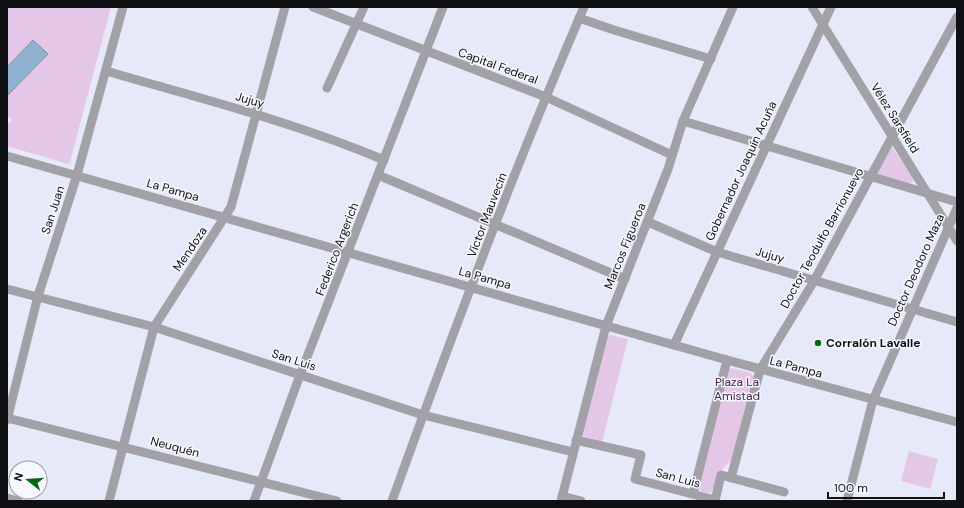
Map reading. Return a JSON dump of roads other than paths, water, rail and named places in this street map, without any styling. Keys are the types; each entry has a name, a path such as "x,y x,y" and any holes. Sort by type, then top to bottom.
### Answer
{"street":[{"name":"San Juan","path":"7,418 38,296 77,175 123,7"},
{"name":"Mendoza","path":"109,501 154,327 162,312 226,218 231,207 285,7"},
{"name":"Capital Federal","path":"313,7 426,52 546,97 672,155"},
{"path":"327,88 364,7"},
{"name":"Federico Argerich","path":"254,501 300,375 443,7"},
{"name":"Víctor Mauvecín","path":"392,501 471,287 546,97 584,7"},
{"name":"Marcos Figueroa","path":"561,499 606,326 648,222 683,121 733,7"},
{"name":"Vélez Sarsfield","path":"812,7 957,241"},
{"name":"Gobernador Joaquín Acuña","path":"674,346 765,145 830,7"},
{"name":"Doctor Teodulfo Barrionuevo","path":"731,478 760,370 814,281 957,17"},
{"path":"580,18 614,30 711,59"},
{"name":"Jujuy","path":"106,72 256,114 346,144 384,160"},
{"path":"683,121 957,202"},
{"name":"La Pampa","path":"7,156 674,346 957,422"},
{"path":"378,175 625,278"},
{"name":"Doctor Deodoro Maza","path":"847,501 873,400 957,208"},
{"name":"Jujuy","path":"648,222 717,252 957,322"},
{"name":"San Luis","path":"7,290 38,296 154,327 423,415 573,452"},
{"path":"693,494 727,360"},
{"name":"Neuquén","path":"7,418 123,446 336,501"},
{"name":"San Luis","path":"576,440 641,455 635,479 715,501"},
{"path":"715,501 721,475 784,492"},
{"path":"7,498 18,501"},
{"path":"561,499 581,501"}],"place":[{"name":"Corralón Lavalle","path":"818,343"}],"park label":[{"name":"Plaza La Amistad","path":"737,389"}]}
